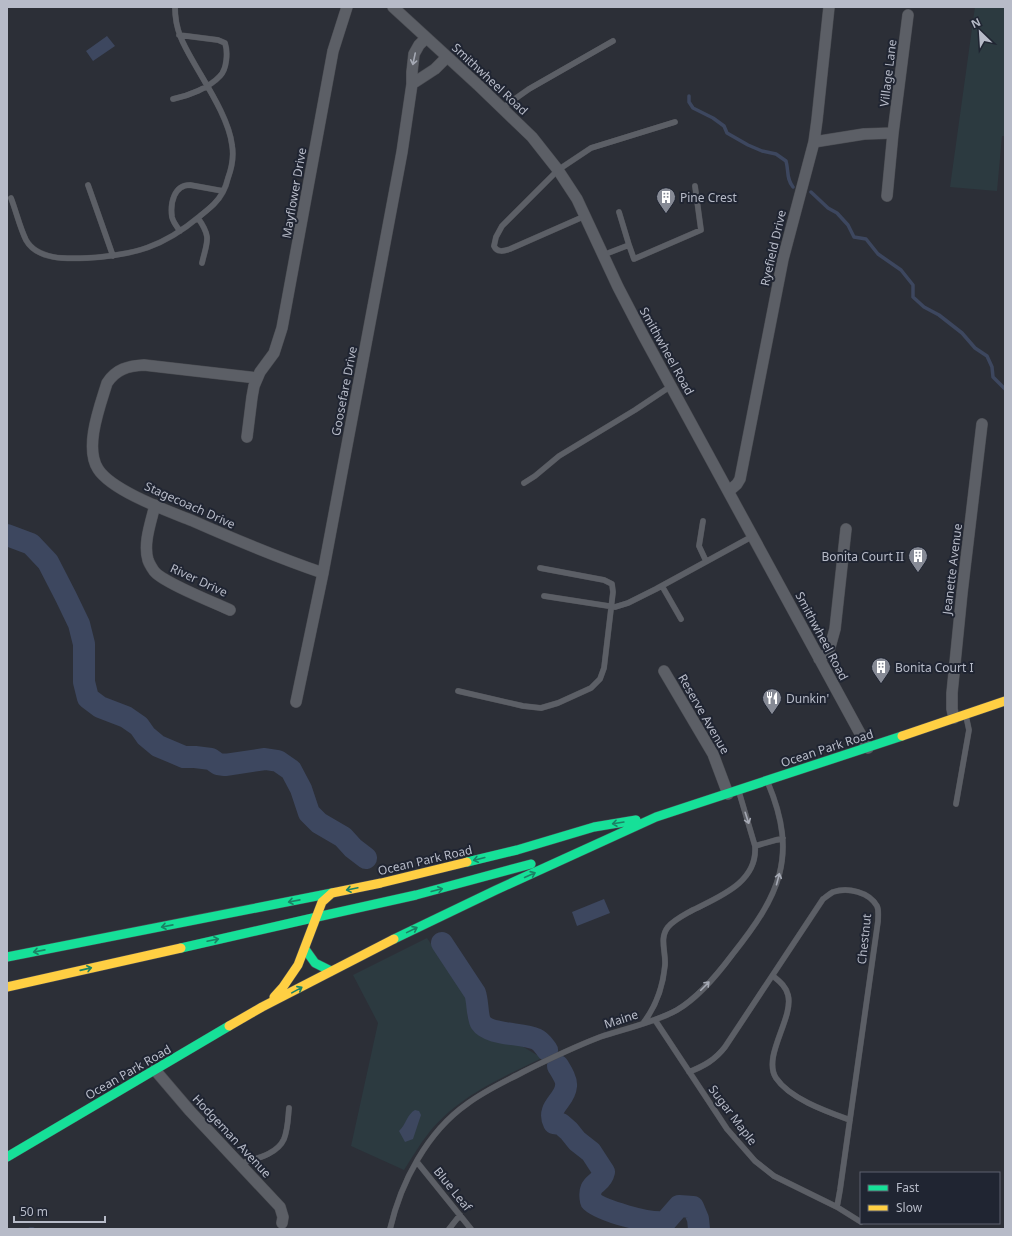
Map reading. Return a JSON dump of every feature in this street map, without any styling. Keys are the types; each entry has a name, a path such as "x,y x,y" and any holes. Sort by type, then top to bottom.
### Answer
{"main road":[{"name":"Ocean Park Road","path":"7,1157 262,1007 441,915 656,817 868,748 1005,701"},
{"name":"Ocean Park Road","path":"262,1007 284,987 294,971 305,949 322,902 332,893 381,883 517,850 594,827 656,817"},
{"path":"7,987 457,885 507,872 600,843"},
{"path":"7,957 332,893"},
{"path":"305,949 312,961 318,966 331,971"}],"street":[{"name":"Mayflower Drive","path":"247,438 252,397 257,378 274,353 282,328 333,51 347,7"},
{"name":"Smithwheel Road","path":"393,7 532,137 558,170 577,199 625,300 868,748"},
{"name":"Ryefield Drive","path":"729,491 740,479 783,260 814,142 829,7"},
{"name":"Village Lane","path":"887,196 893,133 908,15"},
{"name":"Goosefare Drive","path":"296,702 323,573 400,160 412,84 414,54 426,38"},
{"path":"412,84 435,69 447,57"},
{"path":"814,142 864,134 893,133"},
{"name":"Stagecoach Drive","path":"257,378 144,365 131,366 121,369 111,376 107,383 96,421 92,442 93,455 97,468 106,479 116,486 155,506 283,559 323,573"},
{"name":"Jeanette Avenue","path":"954,718 951,699 982,424"},
{"name":"River Drive","path":"155,506 148,535 147,547 148,560 154,572 164,579 230,610"},
{"path":"819,659 827,653 836,629 846,529"},
{"name":"Reserve Avenue","path":"664,671 713,754 733,792"},
{"name":"Hodgeman Avenue","path":"155,1070 190,1111 280,1207 282,1223"}],"lane":[{"path":"11,198 26,240 32,248 41,253 54,257 83,258 113,256 156,245 180,231 214,204 223,191 231,170 233,157 232,145 226,121 179,35 175,7"},
{"path":"172,99 187,96 214,82 222,75 227,55 227,50 224,43 218,40 179,35"},
{"path":"502,108 529,89 613,41"},
{"path":"585,216 510,249 504,251 495,249 494,246 496,237 502,226 558,170 591,148 675,122"},
{"path":"88,185 113,256"},
{"path":"180,231 175,224 172,213 174,196 177,190 184,185 190,185 223,191"},
{"path":"619,212 634,259 701,230 695,186"},
{"path":"198,218 206,230 208,239 202,263"},
{"path":"603,255 629,245"},
{"path":"524,483 559,456 672,386"},
{"path":"703,521 699,546 700,551 706,561"},
{"path":"544,596 611,608 628,603 662,586 754,536"},
{"path":"458,691 523,706 541,708 558,703 597,684 603,674 613,587 608,582 540,568"},
{"path":"662,586 682,619"},
{"path":"956,804 969,730 965,714"},
{"name":"Maine","path":"390,1229 394,1212 417,1162 430,1141 448,1119 477,1097 568,1050 617,1031 655,1020 676,1011 687,1003 711,980 749,935 774,892 781,867 783,838 780,813 768,780"},
{"path":"644,1022 650,1014 660,992 665,965 663,942 664,934 668,926 739,884 752,867 756,855 756,846 733,792"},
{"path":"756,846 783,838"},
{"name":"Chestnut","path":"689,1072 708,1063 718,1056 773,976 823,899 829,894 840,891 861,892 876,905 878,911 878,921 837,1207"},
{"path":"773,976 783,984 788,994 786,1016 773,1060 773,1068 776,1078 789,1090 807,1102 850,1120"},
{"name":"Sugar Maple","path":"655,1020 727,1129 755,1161 774,1176 837,1207 860,1221"},
{"path":"239,1164 268,1154 278,1148 284,1140 287,1131 289,1108"},
{"name":"Blue Leaf","path":"417,1162 471,1229"},
{"path":"449,1229 460,1215"}],"shaded area":[{"path":"975,7 1005,7 1005,136 1002,136 997,191 950,187"},
{"path":"427,938 466,997 468,1019 473,1030 481,1037 515,1042 542,1058 480,1090 452,1109 428,1134 404,1170 351,1146 378,1023 353,975"}],"water":[{"path":"107,36 115,46 93,61 86,51"},
{"path":"604,899 610,913 577,926 572,912"},
{"path":"415,1110 419,1111 421,1115 413,1139 405,1142 399,1131 410,1114"}],"waterway":[{"path":"689,96 689,102 693,108 713,118 724,126 727,133 748,145 762,151 776,154 786,161 788,178 793,187"},
{"path":"811,192 828,208 837,213 848,225 854,237 866,239 878,254 901,270 913,285 913,297 924,307 939,315 962,333 975,348 987,356 992,367 993,377 1005,389"},
{"path":"7,535 31,544 48,562 66,597 79,624 84,644 84,682 88,698 100,707 126,717 139,726 146,736 158,746 184,757 211,759 218,764 225,765 265,759 278,761 291,770 301,789 309,813 319,823 343,837 353,848 366,858"},
{"path":"442,943 475,993 481,1023 491,1030 536,1039 541,1042 547,1050"},
{"path":"558,1066 565,1078 566,1086 563,1096 552,1113 554,1123 561,1124 577,1141 591,1152 604,1172 600,1180 591,1190 591,1201 615,1213 637,1219 658,1222 665,1222 679,1206 693,1207 698,1219 699,1229"}],"traffic: fast":[{"path":"394,939 496,890 656,817 902,736"},
{"path":"467,862 517,850 594,827 636,820"},
{"path":"317,917 416,895 531,864"},
{"path":"7,957 332,893"},
{"path":"181,948 317,917"},
{"path":"305,949 315,963 331,971"},
{"path":"7,1157 229,1026"}],"traffic: slow":[{"path":"902,736 1005,701"},
{"path":"274,997 298,965 322,902 332,893 381,883 467,862"},
{"path":"229,1026 262,1007 394,939"},
{"path":"7,987 181,948"}],"place":[{"name":"Pine Crest","path":"666,214"},
{"name":"Bonita Court II","path":"918,573"},
{"name":"Bonita Court I","path":"881,684"},
{"name":"Dunkin'","path":"772,715"}]}
